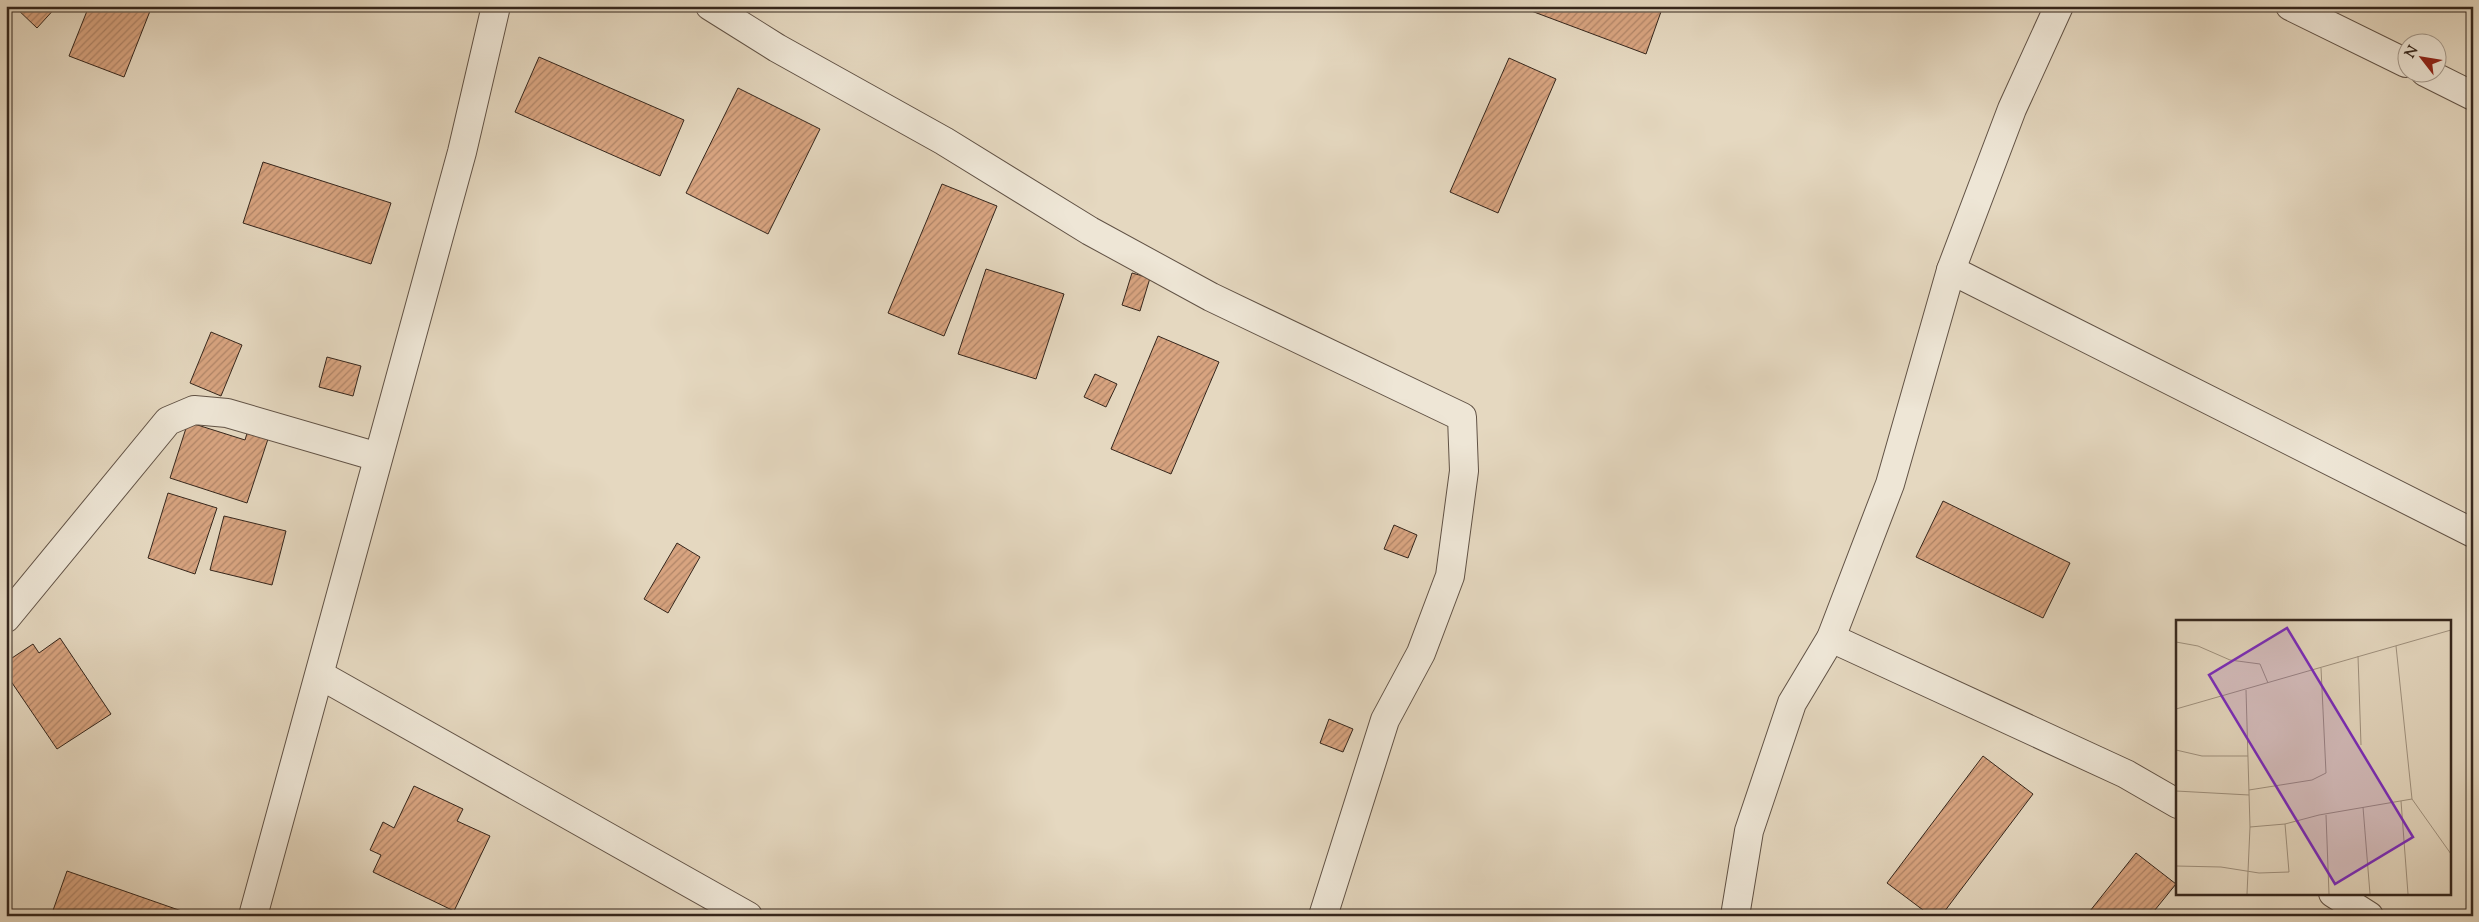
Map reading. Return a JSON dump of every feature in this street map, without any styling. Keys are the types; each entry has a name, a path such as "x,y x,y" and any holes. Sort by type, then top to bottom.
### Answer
{"street":[{"path":"253,916 462,152 496,6"},
{"path":"710,6 777,48 944,141 1090,230 1211,297 1462,417 1464,471 1450,576 1421,653 1384,720 1323,916"},
{"path":"1735,916 1748,831 1792,703 1831,638 1890,484 1951,270 2012,108 2059,6"},
{"path":"2290,6 2396,59"},
{"path":"2445,82 2473,96"},
{"path":"1951,270 2473,532"},
{"path":"6,618 168,421 194,410 228,413 378,458"},
{"path":"1831,638 2126,774 2176,803"},
{"path":"320,675 748,916"},
{"path":"2335,894 2369,916"}],"building":[{"path":"14,6 57,6 37,28"},
{"path":"89,6 152,6 124,77 69,56"},
{"path":"1518,6 1663,6 1646,54"},
{"path":"539,57 684,120 660,176 515,112"},
{"path":"1509,58 1556,79 1498,213 1450,192"},
{"path":"738,88 820,129 768,234 686,193"},
{"path":"263,162 391,203 371,264 243,223"},
{"path":"942,184 997,206 944,336 888,313"},
{"path":"986,269 1064,294 1036,379 958,354"},
{"path":"1132,273 1150,278 1140,311 1122,305"},
{"path":"211,332 242,345 221,396 190,383"},
{"path":"1158,336 1219,362 1171,474 1111,449"},
{"path":"327,357 361,366 353,396 319,387"},
{"path":"1095,374 1117,384 1106,407 1084,397"},
{"path":"188,422 245,440 248,430 269,436 247,503 170,478"},
{"path":"168,493 217,508 195,574 148,558"},
{"path":"1943,501 2070,563 2043,618 1916,557"},
{"path":"224,516 286,531 272,585 210,570"},
{"path":"1394,525 1417,535 1408,558 1384,549"},
{"path":"677,543 700,557 668,613 644,599"},
{"path":"60,638 111,714 57,749 6,674 6,662 33,644 39,653"},
{"path":"1329,719 1353,729 1343,752 1320,743"},
{"path":"1983,756 2033,794 1941,916 1931,916 1887,883"},
{"path":"414,786 463,809 457,821 490,836 454,911 373,872 381,855 370,850 383,822 394,828"},
{"path":"2136,853 2176,884 2150,916 2086,916"},
{"path":"67,871 193,915 193,916 51,916"}]}
